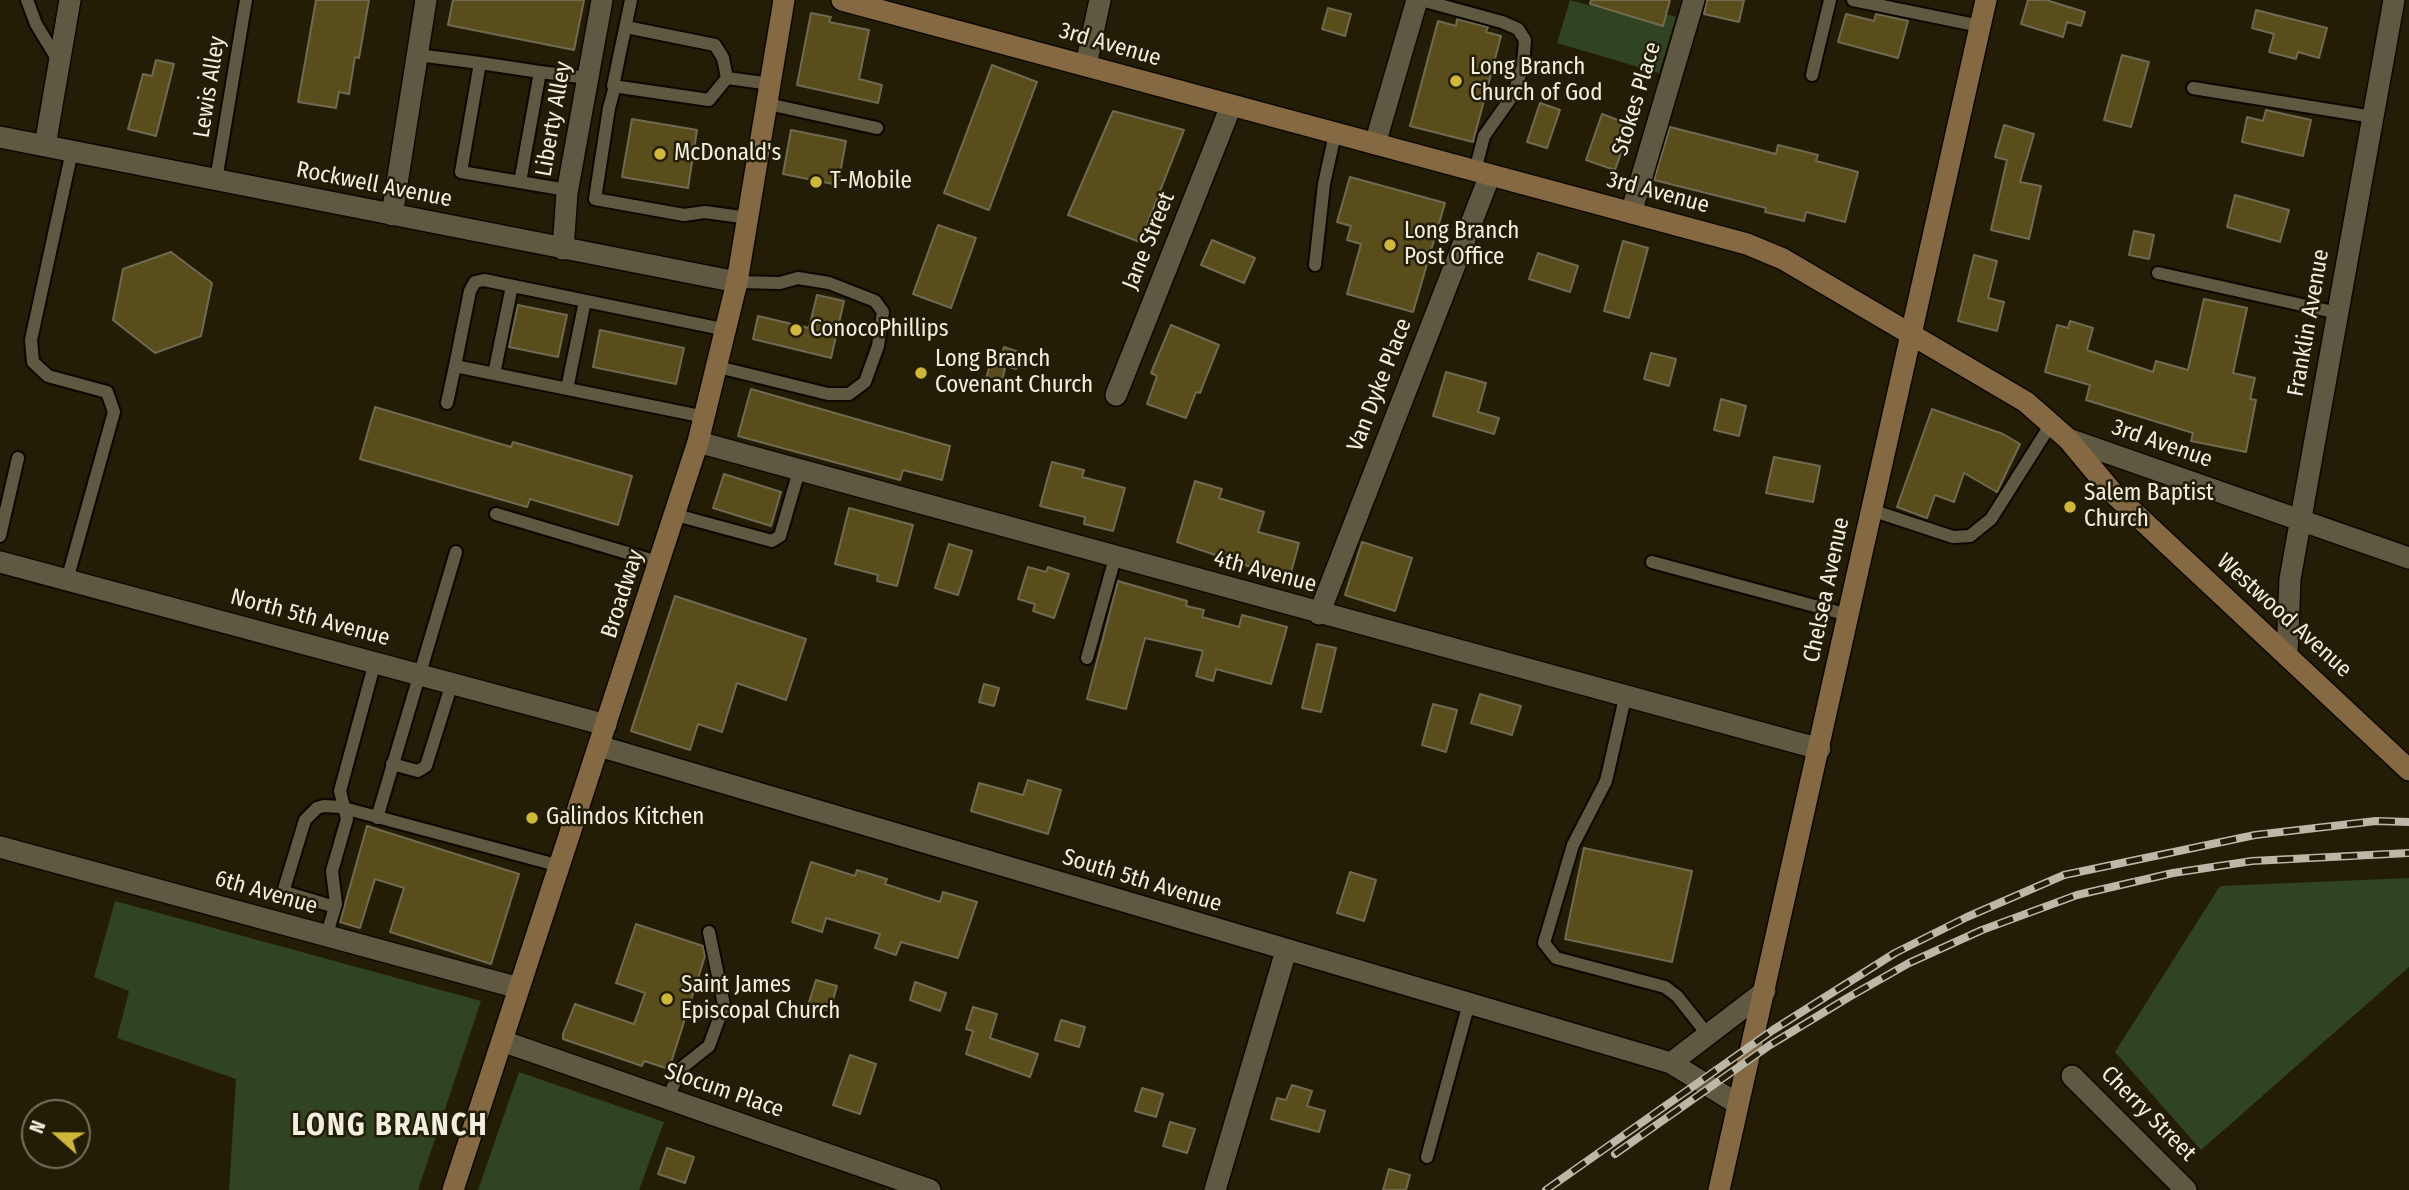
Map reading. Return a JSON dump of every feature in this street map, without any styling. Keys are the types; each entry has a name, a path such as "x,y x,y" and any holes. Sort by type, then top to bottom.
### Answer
{"street":[{"path":"45,146 69,0"},
{"path":"392,215 426,0"},
{"name":"Liberty Alley","path":"563,248 567,190 602,0"},
{"name":"Broadway","path":"453,1190 661,563 705,417 737,282 784,0"},
{"name":"3rd Avenue","path":"842,0 1747,244 1783,259 2026,402 2068,439 2409,558"},
{"path":"1086,65 1100,0"},
{"path":"1375,144 1419,0"},
{"name":"Stokes Place","path":"1631,213 1694,0"},
{"name":"Chelsea Avenue","path":"1719,1190 1986,0"},
{"name":"Franklin Avenue","path":"2287,656 2290,579 2394,0"},
{"name":"Jane Street","path":"1116,395 1231,106"},
{"name":"Rockwell Avenue","path":"0,137 737,282"},
{"name":"Van Dyke Place","path":"1319,614 1483,173"},
{"name":"Westwood Avenue","path":"2068,439 2113,493 2409,770"},
{"name":"4th Avenue","path":"698,442 1625,698 1820,749"},
{"name":"North 5th Avenue","path":"0,562 606,724"},
{"name":"South 5th Avenue","path":"599,746 1671,1063 1738,1104"},
{"name":"6th Avenue","path":"0,847 519,988"},
{"path":"1215,1190 1286,951"},
{"path":"1671,1063 1765,991"},
{"name":"Slocum Place","path":"502,1041 930,1190"},
{"name":"Cherry Street","path":"2073,1076 2186,1190"}],"lane":[{"path":"27,0 36,24 59,62"},
{"name":"Lewis Alley","path":"216,180 246,0"},
{"path":"631,0 615,86 608,108 595,198 684,215 705,212 748,218"},
{"path":"1419,0 1503,22 1518,29 1525,40 1523,66 1513,95 1484,136 1483,173"},
{"path":"1812,75 1830,0"},
{"path":"1853,0 1980,26"},
{"path":"626,27 715,45 723,58 727,78"},
{"path":"418,55 588,78"},
{"path":"480,63 461,172 567,190"},
{"path":"520,182 540,72"},
{"path":"727,78 877,128"},
{"path":"615,86 709,100 727,78"},
{"path":"2193,88 2373,117"},
{"path":"1315,265 1324,184 1335,134"},
{"path":"67,580 114,412 107,392 48,376 33,362 31,341 72,151"},
{"path":"2158,273 2338,313"},
{"path":"718,367 828,394 849,394 865,382 878,346 883,312 875,301 829,284 798,278 780,283 737,282"},
{"path":"447,403 475,282 484,280 727,330"},
{"path":"494,374 512,286"},
{"path":"567,389 585,301"},
{"path":"455,366 705,417"},
{"path":"1871,510 1953,537 1970,536 1991,519 2051,424"},
{"path":"0,536 18,458"},
{"path":"676,515 772,541 780,537 799,471"},
{"path":"496,514 661,563"},
{"path":"377,818 456,552"},
{"path":"1087,658 1115,558"},
{"path":"1653,562 1848,615"},
{"path":"326,937 335,906 332,872 346,827 346,809 340,791 375,662"},
{"path":"392,764 418,771 426,766 452,683"},
{"path":"1625,698 1606,781 1573,845 1544,943 1556,958 1665,987 1678,996 1708,1035"},
{"path":"335,906 288,893 283,885 302,827 310,813 324,806 346,809 560,866"},
{"path":"668,1099 680,1069 709,1046 724,1005 709,932"},
{"path":"1427,1157 1469,1003"}],"green space":[{"path":"1570,0 1663,26 1666,14 1676,17 1659,73 1557,43"},
{"path":"2409,878 2409,967 2201,1150 2115,1052 2220,886"},
{"path":"115,901 481,1001 418,1190 229,1190 236,1079 117,1038 129,991 94,977"},
{"path":"519,1072 664,1122 639,1190 478,1190"}],"building":[{"path":"316,0 369,0 359,58 355,57 349,94 339,92 336,108 298,102"},
{"path":"453,0 584,0 574,50 448,25"},
{"path":"1591,0 1670,0 1663,26 1590,4"},
{"path":"1707,0 1744,0 1739,22 1704,14"},
{"path":"2028,0 2046,0 2085,12 2081,26 2067,22 2063,37 2021,24"},
{"path":"1328,8 1351,14 1345,36 1322,29"},
{"path":"2256,10 2327,28 2319,58 2298,52 2296,59 2269,52 2274,34 2252,28"},
{"path":"811,13 831,17 829,22 869,30 859,79 882,85 878,103 797,85"},
{"path":"1846,14 1874,21 1876,14 1908,21 1898,58 1838,42"},
{"name":"Long Branch Church of God","path":"1457,19 1488,27 1486,32 1501,36 1473,142 1410,126 1438,21 1456,26"},
{"path":"2122,55 2149,62 2131,127 2104,120"},
{"path":"156,60 174,64 156,136 128,129 143,74 152,76"},
{"path":"992,65 1037,82 989,210 944,193"},
{"path":"1540,103 1560,110 1547,148 1527,142"},
{"path":"2266,110 2311,120 2303,156 2242,142 2247,117 2263,121"},
{"path":"1113,111 1184,130 1140,242 1068,215"},
{"path":"1602,114 1631,125 1615,170 1586,160"},
{"name":"McDonald's","path":"632,119 697,130 688,188 622,177"},
{"path":"2004,125 2034,134 2020,182 2041,186 2029,239 1991,230 2007,160 1995,157"},
{"path":"1670,127 1776,154 1778,145 1818,155 1816,161 1858,172 1845,222 1806,212 1804,221 1765,212 1766,208 1654,180"},
{"path":"791,130 846,141 838,185 783,174"},
{"name":"Long Branch Post Office","path":"1350,177 1445,203 1413,312 1347,294 1361,244 1347,240 1351,226 1337,222"},
{"path":"2235,195 2289,210 2280,242 2227,227"},
{"path":"938,225 976,238 951,308 913,294"},
{"path":"2134,231 2154,235 2149,259 2129,255"},
{"path":"1212,240 1255,258 1244,283 1201,265"},
{"path":"1623,241 1648,248 1629,318 1604,311"},
{"path":"171,252 212,283 201,336 155,353 113,320 123,269"},
{"path":"1538,253 1578,266 1570,292 1529,279"},
{"path":"1974,255 1997,261 1988,298 2004,302 1997,331 1958,321"},
{"path":"817,295 844,301 831,358 753,339 758,316 809,328"},
{"path":"2204,299 2247,308 2233,373 2255,378 2250,399 2256,400 2246,452 2191,441 2193,433 2086,400 2090,385 2045,372 2057,325 2068,328 2070,321 2093,328 2087,350 2153,372 2156,361 2188,370"},
{"path":"518,305 567,315 558,357 509,347"},
{"path":"1171,325 1219,345 1200,393 1196,392 1186,418 1147,404 1157,376 1151,373"},
{"path":"600,330 684,348 676,384 593,367"},
{"path":"1004,347 1022,353 1016,369 998,363"},
{"path":"1651,353 1676,359 1669,386 1644,379"},
{"path":"990,365 1005,369 999,392 983,388"},
{"path":"1446,372 1486,383 1478,412 1499,418 1494,434 1433,416"},
{"path":"751,389 950,446 942,480 903,470 900,480 738,436"},
{"path":"1721,399 1746,406 1739,436 1714,430"},
{"path":"375,407 511,447 513,442 632,476 618,525 530,499 527,507 360,459"},
{"path":"1932,409 2003,434 2020,444 1997,492 1964,473 1954,502 1935,495 1927,518 1897,507"},
{"path":"1774,457 1820,466 1813,502 1766,493"},
{"path":"1052,462 1084,470 1082,477 1125,488 1113,531 1084,524 1085,517 1040,506"},
{"path":"724,474 781,492 771,526 713,508"},
{"path":"1195,481 1222,489 1219,498 1264,512 1258,532 1299,543 1289,580 1177,542"},
{"path":"849,508 913,525 897,586 877,581 878,575 835,564"},
{"path":"1362,542 1412,558 1395,611 1345,595"},
{"path":"949,544 972,551 958,595 935,588"},
{"path":"1028,567 1046,572 1048,567 1069,574 1054,618 1033,611 1035,604 1018,599"},
{"path":"1118,581 1187,601 1186,606 1204,610 1202,617 1239,627 1242,615 1287,627 1271,684 1216,669 1213,681 1196,676 1203,651 1145,638 1126,709 1087,699"},
{"path":"675,596 806,639 786,700 737,683 722,732 698,724 690,750 631,731"},
{"path":"1317,644 1336,648 1321,712 1302,708"},
{"path":"984,684 999,688 994,706 979,702"},
{"path":"1480,694 1521,706 1512,735 1471,723"},
{"path":"1433,704 1457,710 1446,752 1422,745"},
{"path":"1028,780 1061,790 1048,834 971,811 979,783 1023,795"},
{"path":"367,826 519,874 491,964 390,932 404,888 375,879 360,928 340,922"},
{"path":"1584,848 1692,871 1672,962 1565,939"},
{"path":"811,862 855,876 857,870 887,879 885,884 940,902 943,892 977,902 958,958 901,942 896,955 875,948 880,934 826,918 822,932 792,922"},
{"path":"1350,872 1376,880 1364,921 1337,913"},
{"name":"Saint James Episcopal Church","path":"636,924 703,946 705,956 669,1069 644,1061 642,1066 563,1039 575,1004 634,1024 645,993 616,983"},
{"path":"816,980 837,986 830,1011 808,1005"},
{"path":"915,982 946,993 940,1011 910,1000"},
{"path":"973,1007 997,1014 990,1038 1038,1054 1030,1077 966,1054 973,1031 966,1029"},
{"path":"1061,1020 1085,1027 1079,1047 1055,1040"},
{"path":"850,1055 876,1064 860,1114 833,1105"},
{"path":"1292,1085 1312,1091 1307,1106 1325,1111 1319,1132 1271,1119 1277,1098 1286,1100"},
{"path":"1142,1088 1163,1094 1156,1117 1135,1111"},
{"path":"1170,1122 1195,1129 1187,1153 1163,1146"},
{"path":"667,1148 694,1157 685,1183 658,1174"},
{"path":"1389,1169 1410,1175 1406,1190 1383,1190"}],"railway":[{"path":"1546,1190 1773,1030 1895,953 1967,917 2064,875 2255,835 2376,821 2409,822"},
{"path":"1615,1154 1770,1045 1909,963 1982,930 2077,895 2173,873 2252,861 2409,853"}],"place":[{"name":"Long Branch Church of God","path":"1456,81"},
{"name":"McDonald's","path":"660,154"},
{"name":"T-Mobile","path":"816,182"},
{"name":"Long Branch Post Office","path":"1390,245"},
{"name":"ConocoPhillips","path":"796,330"},
{"name":"Long Branch Covenant Church","path":"921,373"},
{"name":"Salem Baptist Church","path":"2070,507"},
{"name":"Galindos Kitchen","path":"532,818"},
{"name":"Saint James Episcopal Church","path":"667,999"}],"district":[{"name":"LONG BRANCH","path":"390,1127"}]}
